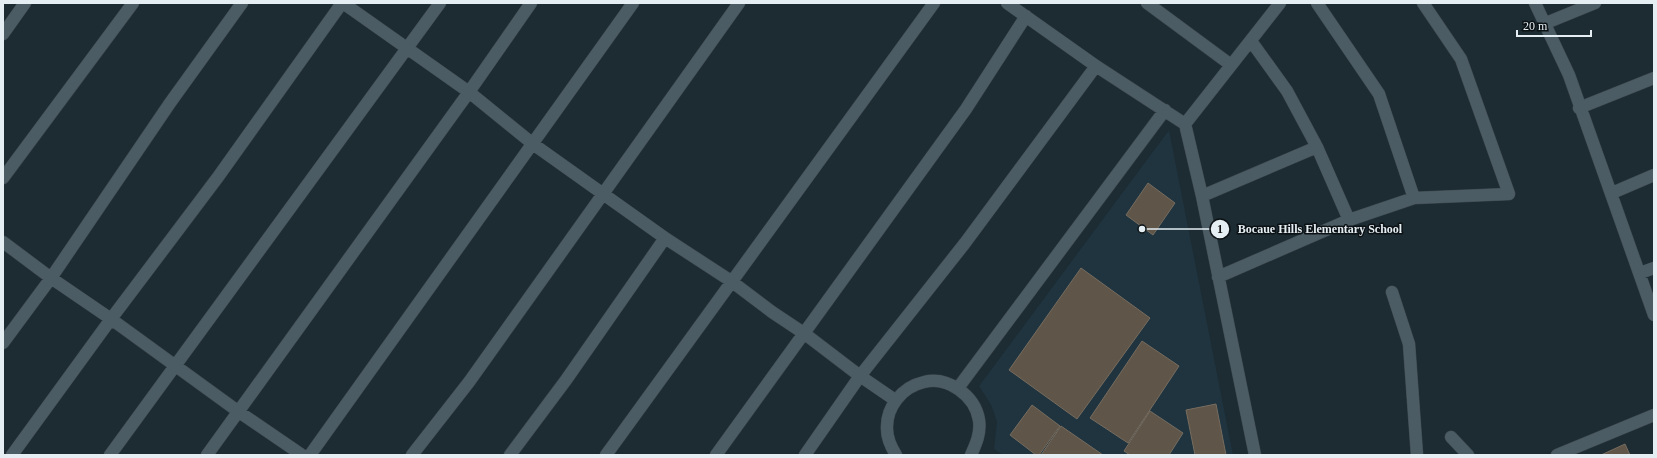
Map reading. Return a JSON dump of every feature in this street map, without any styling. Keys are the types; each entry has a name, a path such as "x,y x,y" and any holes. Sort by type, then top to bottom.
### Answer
{"street":[{"path":"3,34 25,3"},
{"path":"3,178 133,3"},
{"path":"3,343 51,278 170,103 242,3"},
{"path":"12,455 111,319 218,177 343,3 407,50 469,92 533,144 604,193 665,238 731,281 895,400"},
{"path":"110,455 440,3"},
{"path":"207,455 469,92 531,3"},
{"path":"310,455 633,3"},
{"path":"412,455 469,382 739,3"},
{"path":"606,455 934,3"},
{"path":"1007,3 1096,66 1185,124 1202,196 1254,455"},
{"path":"1147,3 1232,65"},
{"path":"1185,124 1280,3"},
{"path":"1317,3 1379,94 1414,198"},
{"path":"1218,277 1349,220 1414,198 1509,194 1461,59 1424,3"},
{"path":"1535,3 1546,23 1569,75 1579,108 1612,193 1654,315"},
{"path":"1546,23 1595,3"},
{"path":"716,455 805,334 966,109 1026,16"},
{"path":"1251,41 1287,91 1317,147 1349,220"},
{"path":"805,455 860,376 965,242 1096,66"},
{"path":"1579,108 1654,78"},
{"path":"958,388 1164,110"},
{"path":"1202,196 1317,147"},
{"path":"1612,193 1654,175"},
{"path":"510,455 566,380 665,238"},
{"path":"3,242 239,412 302,455"},
{"path":"1640,273 1654,268"},
{"path":"1392,292 1409,344 1417,455"},
{"path":"896,455 890,443 887,429 888,414 895,400 908,388 924,382 942,382 958,388 971,401 979,419 978,438 971,455"},
{"path":"1557,455 1654,415"},
{"path":"1451,437 1468,455"}],"shaded area":[{"path":"1169,130 1233,455 1003,455 994,449 997,422 991,405 979,386"}],"building":[{"path":"1148,183 1175,203 1153,235 1126,215"},
{"path":"1081,268 1150,318 1077,419 1009,370"},
{"path":"1142,341 1179,366 1128,443 1090,418"},
{"path":"1216,404 1226,455 1195,455 1186,410"},
{"path":"1032,405 1060,426 1039,455 1036,455 1010,435"},
{"path":"1150,411 1183,433 1169,455 1130,455 1124,451"},
{"path":"1061,426 1103,455 1041,455"},
{"path":"1625,444 1630,455 1601,455"}],"place":[{"name":"Bocaue Hills Elementary School","path":"1142,229"}]}
